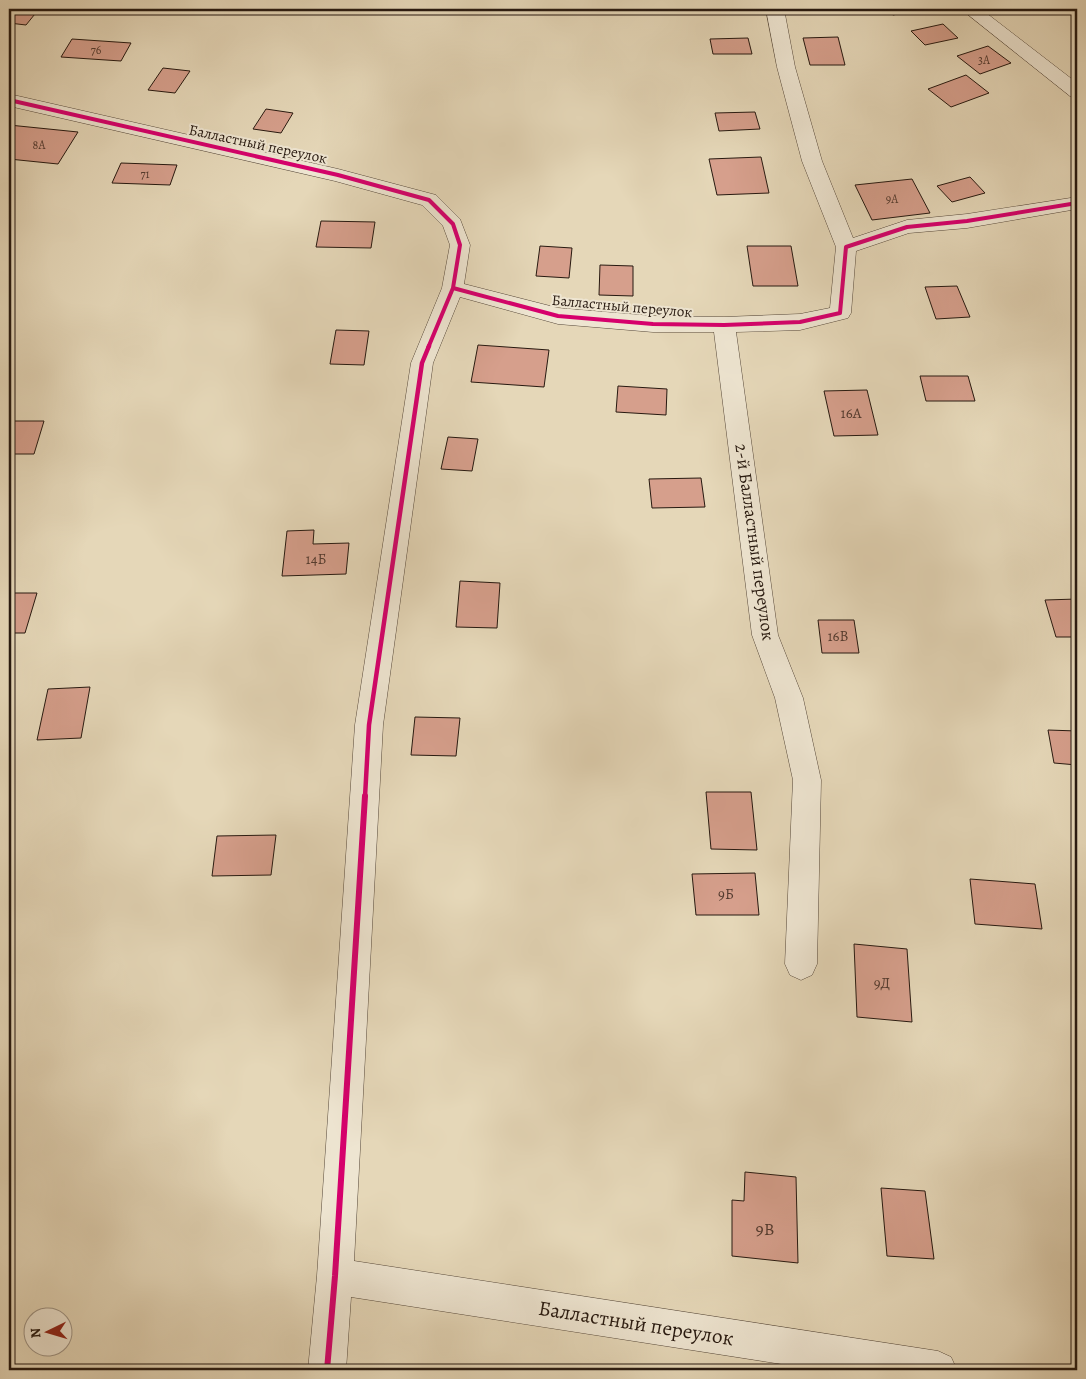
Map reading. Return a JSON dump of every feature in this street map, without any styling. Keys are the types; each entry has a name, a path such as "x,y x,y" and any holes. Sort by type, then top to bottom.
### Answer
{"street":[{"path":"775,9 786,67 812,161 846,247 908,227 967,221 1077,203"},
{"path":"970,9 1077,92"},
{"name":"Балластный переулок","path":"9,100 338,174 428,200 453,224 460,245 453,288 558,316 653,324 724,326 800,322 840,313 846,247"},
{"path":"327,1370 335,1276 369,724 422,363 453,288"},
{"name":"2-й Балластный переулок","path":"724,326 766,636 789,698 807,780 801,964"},
{"name":"Балластный переулок","path":"335,1276 938,1370"}],"building":[{"path":"12,9 39,9 26,25 9,23 9,13"},
{"path":"886,9 921,9 893,15"},
{"path":"943,24 958,38 925,45 911,31"},
{"path":"838,37 845,65 810,65 803,38"},
{"path":"748,38 752,54 713,54 710,39"},
{"path":"72,39 131,43 121,61 61,57"},
{"path":"988,46 1011,63 980,74 957,56"},
{"path":"163,68 190,71 175,93 148,90"},
{"path":"966,75 989,93 951,107 928,89"},
{"path":"266,109 293,113 281,133 253,129"},
{"path":"755,112 760,129 719,131 715,113"},
{"path":"9,125 78,132 58,164 9,159"},
{"path":"761,157 769,193 717,195 709,159"},
{"path":"121,163 177,165 170,185 112,183"},
{"path":"970,177 985,193 952,202 937,186"},
{"path":"912,179 930,213 872,220 855,185"},
{"path":"321,221 375,222 371,248 316,247"},
{"path":"540,246 572,248 569,278 536,276"},
{"path":"747,246 791,246 798,286 753,286"},
{"path":"600,265 633,266 633,296 599,295"},
{"path":"957,286 970,317 936,319 925,287"},
{"path":"336,330 369,331 364,365 330,364"},
{"path":"478,345 549,350 544,387 471,382"},
{"path":"920,376 968,376 975,401 926,401"},
{"path":"618,386 667,389 666,415 616,412"},
{"path":"867,390 878,435 834,436 824,391"},
{"path":"13,421 44,421 34,454 9,454 9,433"},
{"path":"448,437 478,439 472,471 441,469"},
{"path":"701,478 705,507 652,508 649,479"},
{"path":"314,530 313,544 349,543 346,574 282,576 287,531"},
{"path":"460,581 500,583 497,628 456,627"},
{"path":"9,593 37,593 25,633 9,633"},
{"path":"1077,599 1077,637 1056,637 1045,600"},
{"path":"818,620 854,620 859,653 822,653"},
{"path":"90,687 81,738 37,740 48,689"},
{"path":"415,717 460,718 456,756 411,755"},
{"path":"1048,730 1077,731 1077,765 1054,763"},
{"path":"706,792 751,792 757,850 711,849"},
{"path":"276,835 271,875 212,876 217,836"},
{"path":"755,873 759,915 696,915 692,874"},
{"path":"970,879 1035,884 1042,929 975,924"},
{"path":"854,944 907,949 912,1022 857,1017"},
{"path":"745,1172 796,1177 798,1263 732,1256 732,1200 744,1201"},
{"path":"881,1188 925,1191 934,1259 887,1256"}],"cycle path":[{"path":"9,100 338,175 429,200 453,224 460,245 453,288 558,316 653,324 724,325 800,322 840,313 846,247 907,227 967,221 1077,203"},
{"path":"327,1370 335,1276 369,725 422,363 453,288"}]}
